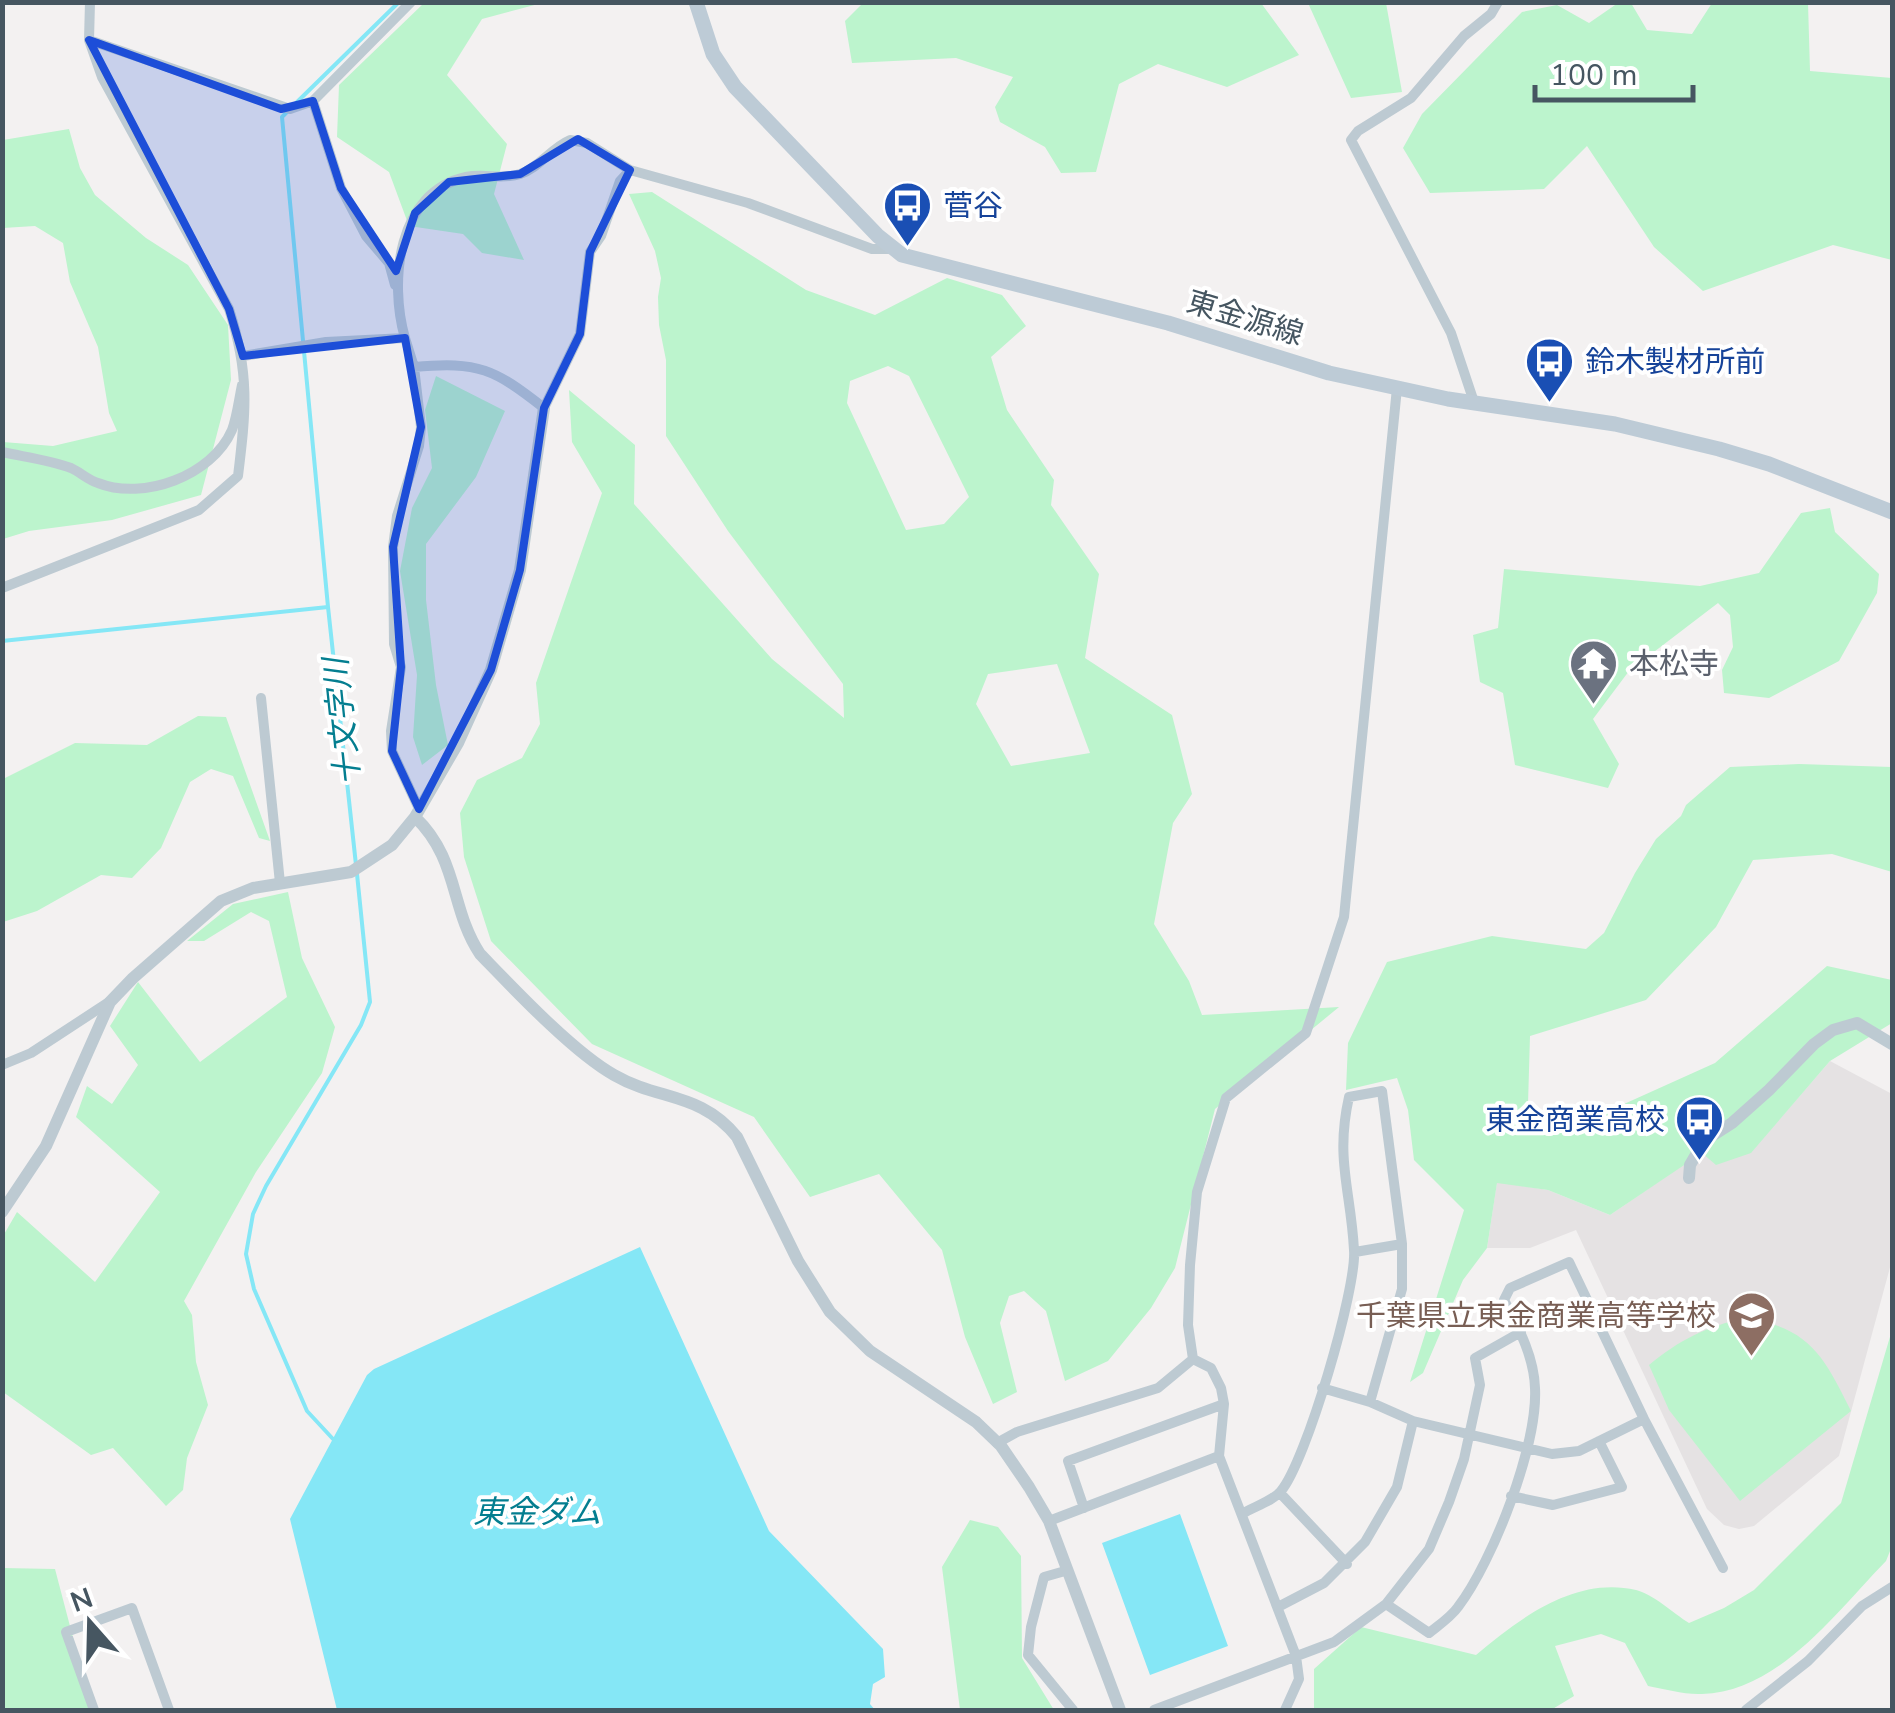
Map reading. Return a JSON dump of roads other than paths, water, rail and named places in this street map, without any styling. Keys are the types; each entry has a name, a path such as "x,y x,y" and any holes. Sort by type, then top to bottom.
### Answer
{"main road":[{"name":"東金源線","path":"696,2 713,54 735,87 893,249 912,258 1168,323 1329,373 1474,402 1615,424 1719,449 1770,464 1892,512"}],"street":[{"path":"2,588 199,510 238,476 247,403 243,356 229,309 102,77 89,40 90,2"},
{"path":"89,40 290,109 314,101 411,2"},
{"path":"1474,402 1451,332 1351,140 1358,131 1412,98 1498,2"},
{"path":"314,101 341,188 366,236 389,263 414,367 421,427 419,446 393,547 394,644 401,667 392,751 417,813 448,863 471,940 480,954 606,1070 616,1077 698,1103 722,1119 737,1136 798,1261 830,1312 870,1351 952,1404 998,1442 1050,1521 1120,1710"},
{"path":"398,296 401,253 415,212 433,192 448,182 482,175 520,174 561,144 578,139 630,170 763,208 872,248 893,249"},
{"path":"2,1064 31,1054 110,1002 221,901 254,888 352,872 392,845 417,813 458,744 491,670 520,570 544,408 580,334 590,252 601,236 620,181 630,170"},
{"path":"243,356 326,342 405,338"},
{"path":"414,367 456,363 493,372 544,408"},
{"path":"2,452 72,468 98,484 121,488 163,485 185,476 220,448 232,430 244,378"},
{"path":"1193,1359 1188,1325 1189,1280 1198,1192 1226,1098 1306,1032 1344,917 1397,388"},
{"path":"261,698 280,884"},
{"path":"2,1212 46,1146 110,1002"},
{"path":"1689,1178 1690,1165 1704,1141 1732,1123 1833,1030 1858,1023 1892,1044"},
{"path":"1242,1514 1280,1493 1305,1448 1348,1297 1355,1252 1341,1132 1349,1098 1382,1091 1402,1244 1402,1290 1370,1402"},
{"path":"1355,1252 1402,1244"},
{"path":"1386,1604 1430,1633 1457,1608 1490,1553 1512,1496 1536,1390 1521,1332 1504,1300 1510,1288 1569,1262 1644,1419 1723,1568"},
{"path":"1154,1710 1177,1706 1334,1642 1386,1604 1430,1549 1464,1459 1480,1384 1475,1358 1521,1332"},
{"path":"1193,1359 1211,1368 1222,1388 1219,1456 1296,1656 1299,1679 1285,1710"},
{"path":"998,1442 1034,1426 1158,1388 1193,1359"},
{"path":"1322,1388 1370,1402 1414,1421 1552,1454 1579,1451 1644,1419"},
{"path":"1084,1508 1068,1461 1224,1404"},
{"path":"1278,1608 1324,1583 1365,1542 1398,1487 1414,1421"},
{"path":"1512,1496 1553,1506 1622,1487 1599,1441"},
{"path":"1050,1521 1219,1456"},
{"path":"1280,1493 1347,1564"},
{"path":"1066,1571 1044,1578 1028,1656 1073,1710"},
{"path":"1746,1710 1808,1661 1862,1606 1892,1587"},
{"path":"94,1710 66,1632 132,1608 169,1710"}],"water":[{"name":"東金ダム","path":"640,1247 769,1531 883,1649 885,1677 873,1684 870,1704 875,1710 337,1710 290,1519 367,1375"},
{"path":"1180,1514 1228,1646 1150,1675 1102,1543"}],"waterway":[{"name":"十文字川","path":"295,104 399,2"},
{"name":"十文字川","path":"288,111 282,117 356,865"},
{"path":"2,641 328,607"},
{"name":"十文字川","path":"333,1439 307,1411 254,1289 246,1254 253,1214 266,1186 361,1025 370,1002 357,874"}],"place":[{"name":"菅谷","path":"908,248"},
{"name":"鈴木製材所前","path":"1550,404"},
{"name":"本松寺","path":"1594,706"},
{"name":"東金商業高校","path":"1700,1162"},
{"name":"千葉県立東金商業高等学校","path":"1751,1358"}]}
